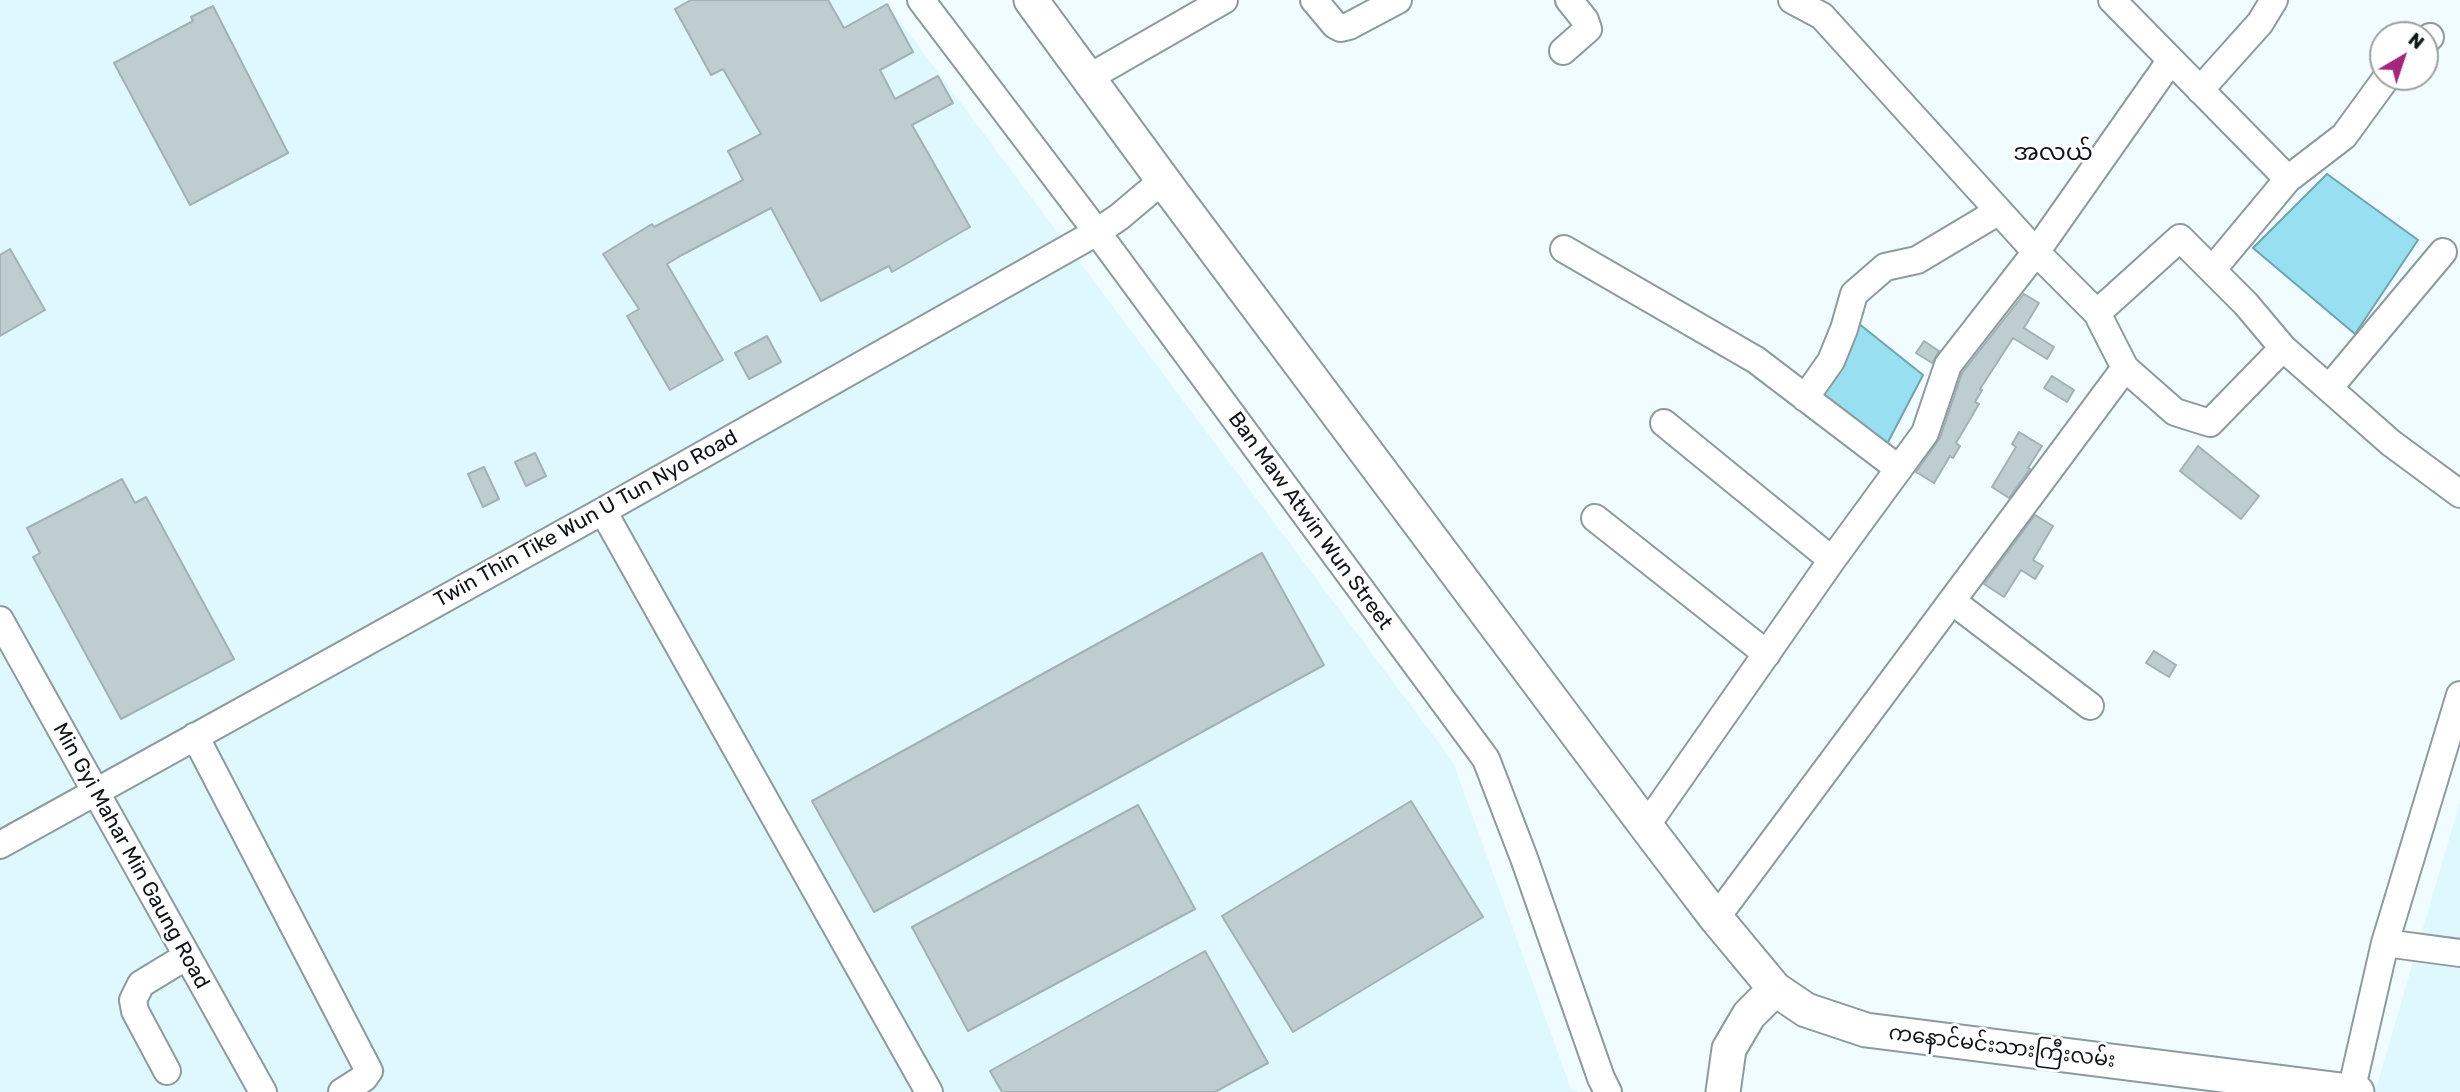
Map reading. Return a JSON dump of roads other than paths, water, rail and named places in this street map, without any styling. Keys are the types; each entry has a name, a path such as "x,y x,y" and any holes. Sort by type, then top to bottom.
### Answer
{"main road":[{"name":"ကနောင်မင်းသားကြီးလမ်း","path":"1031,0 1646,826 1716,918 1775,989 1806,1010 1866,1030 2357,1092"},
{"path":"1723,1092 1729,1049 1749,1016 1775,989"}],"street":[{"name":"Ban Maw Atwin Wun Street","path":"921,0 1097,232 1486,759 1524,858 1601,1079 1608,1092"},
{"path":"1088,78 1224,0"},
{"path":"1314,0 1335,25 1341,28 1398,0"},
{"path":"1563,51 1588,29 1585,20 1569,0"},
{"path":"1792,0 1822,16 2036,252 2097,313 2125,368 2175,412 2210,423 2283,348"},
{"path":"2112,0 2288,179"},
{"path":"2200,90 2260,23 2274,0"},
{"path":"1646,826 1925,433 1948,365 2036,252 2171,60"},
{"path":"2213,269 2288,179 2344,136 2377,91"},
{"name":"Twin Thin Tike Wun U Tun Nyo Road","path":"0,845 603,511 1097,232 1163,180"},
{"path":"1805,398 1831,361 1854,294 1885,267 1917,260 1999,211"},
{"path":"2097,313 2180,237 2213,269 2283,348 2391,443 2460,494"},
{"path":"1564,248 1756,360 1899,469"},
{"path":"2329,388 2443,252"},
{"path":"1716,918 2125,368"},
{"path":"1664,424 1832,561"},
{"path":"603,511 929,1092"},
{"path":"1595,518 1767,654"},
{"path":"1952,601 2090,706"},
{"name":"Min Gyi Mahar Min Gaung Road","path":"0,620 263,1092"},
{"path":"2351,1092 2385,943 2460,695"},
{"path":"195,736 369,1070 364,1077 342,1092"},
{"path":"2385,943 2460,953"},
{"path":"167,1071 135,1011 133,1000 141,984 187,956"}],"water":[{"path":"2327,174 2418,240 2355,334 2253,248"},
{"path":"1858,323 1923,375 1887,444 1818,395"}],"district":[{"name":"အလယ်","path":"2053,153"}]}
